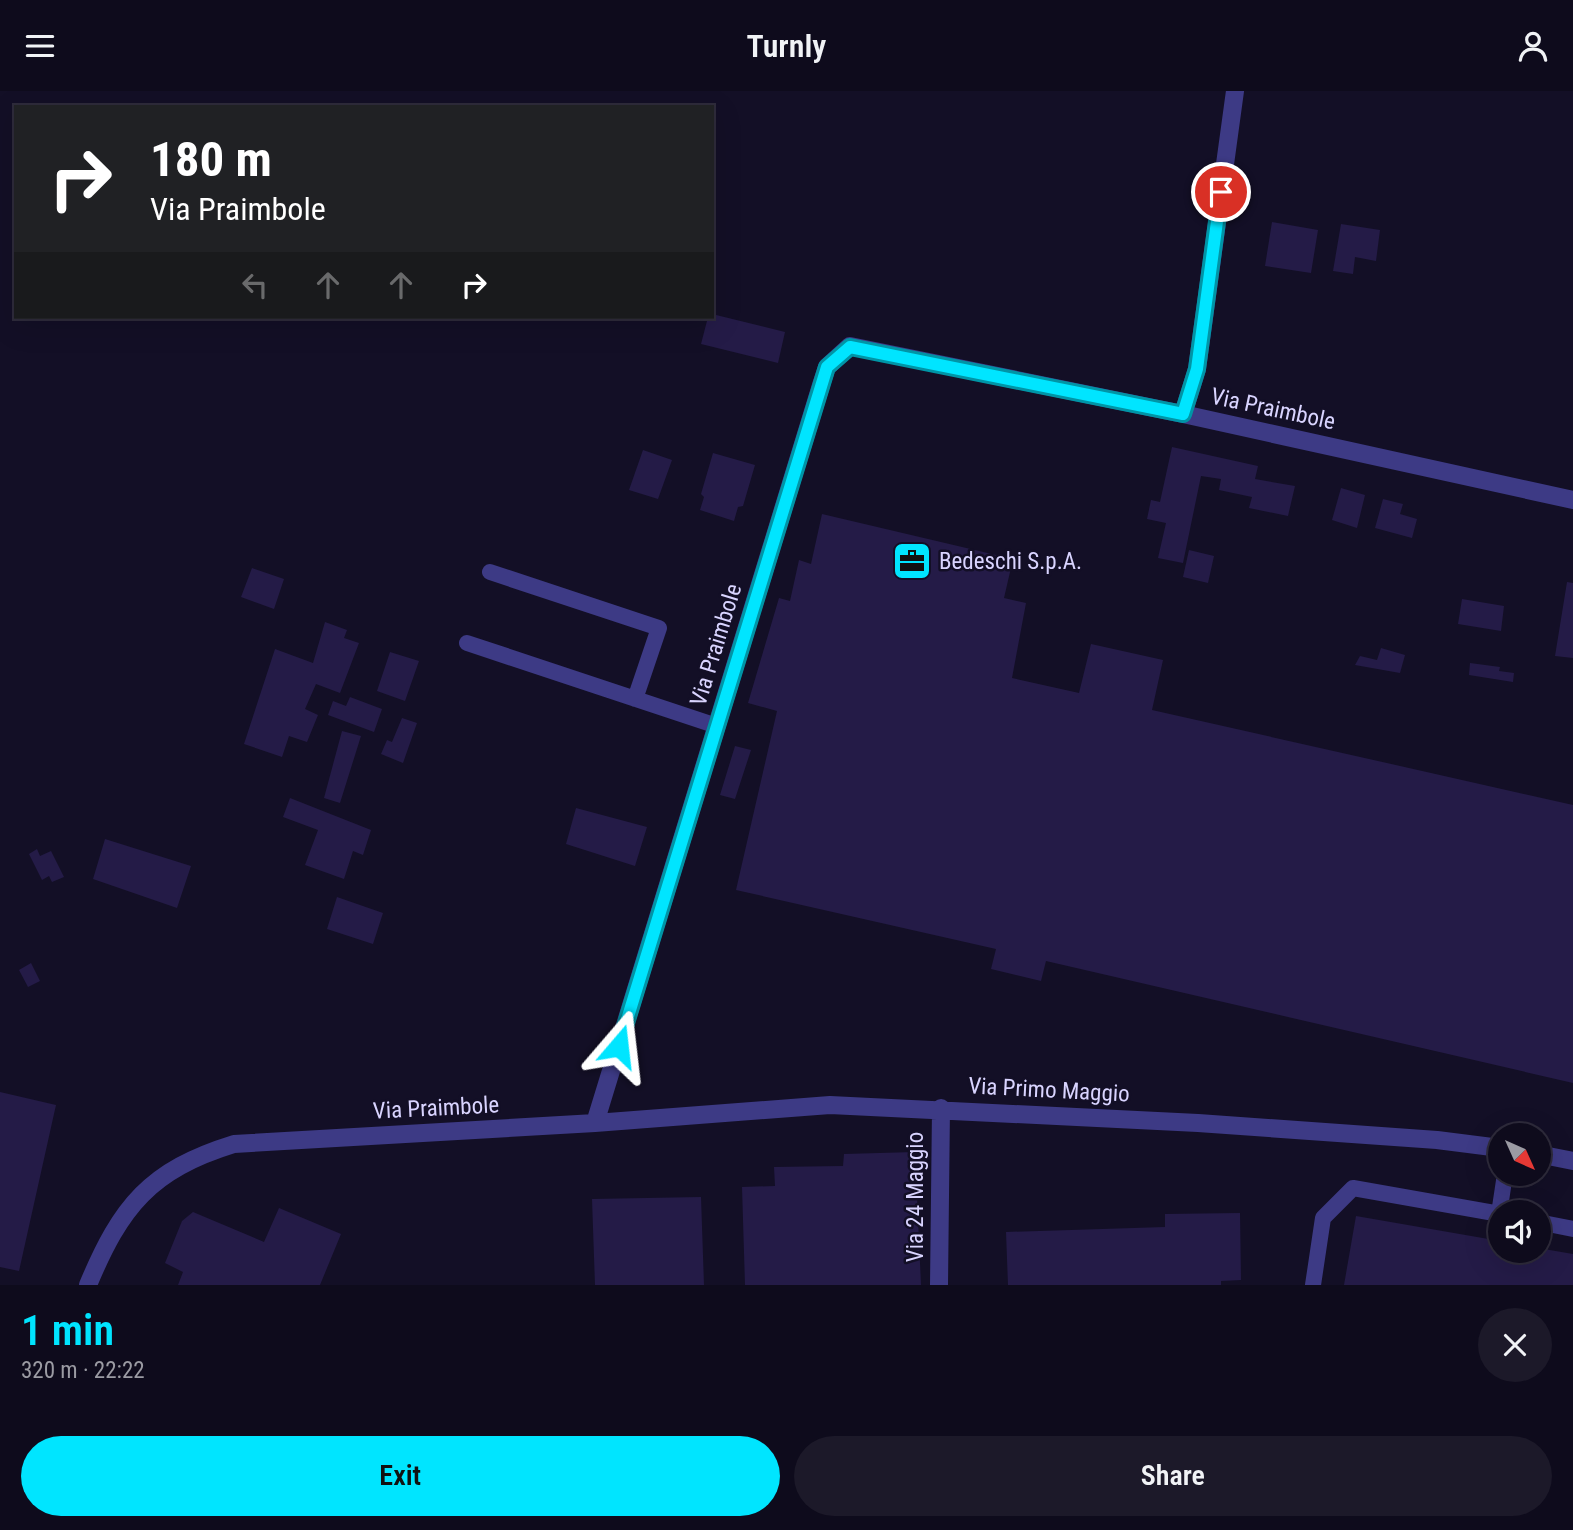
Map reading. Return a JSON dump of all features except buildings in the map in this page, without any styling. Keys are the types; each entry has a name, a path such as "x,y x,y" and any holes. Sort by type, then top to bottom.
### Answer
{"street":[{"path":"1183,414 1197,369 1235,91"},
{"name":"Via Praimbole","path":"88,1285 108,1237 129,1209 157,1178 197,1155 234,1144 595,1123 822,382 827,367 850,347 1183,414 1573,500"},
{"name":"Via Primo Maggio","path":"595,1123 830,1105 941,1108 1437,1140 1488,1147"},
{"name":"Via 24 Maggio","path":"939,1285 941,1108"},
{"path":"1551,1157 1573,1161"}],"lane":[{"path":"490,572 659,628 635,699"},
{"path":"467,643 717,726"},
{"path":"1313,1285 1322,1218 1353,1188 1488,1212"},
{"path":"1551,1225 1573,1229"}],"place":[{"name":"Bedeschi S.p.A.","path":"912,561"}],"route":[{"path":"619,1046 827,367 850,347 866,349 1183,414 1197,369 1221,192"}]}
